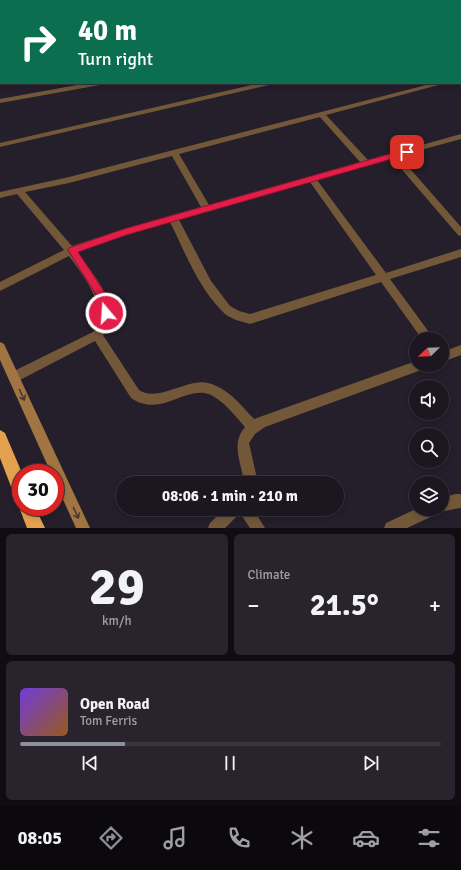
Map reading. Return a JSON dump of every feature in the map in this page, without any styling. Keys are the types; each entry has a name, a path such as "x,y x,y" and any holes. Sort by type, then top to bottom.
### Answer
{"highway":[{"path":"0,438 12,468"},
{"path":"31,516 36,528"}],"street":[{"path":"0,101 94,84"},
{"path":"0,145 260,84"},
{"path":"0,195 69,180 438,84"},
{"path":"321,114 367,164"},
{"path":"0,287 72,250 124,232 460,138"},
{"path":"174,152 207,208"},
{"path":"394,156 461,233"},
{"path":"312,179 423,332"},
{"path":"14,377 97,335 106,324 106,313 99,292 72,250 35,211 19,191"},
{"path":"173,218 207,284 226,309 236,315 250,319 461,253"},
{"path":"97,335 135,394 143,399 154,399 194,388 208,389 230,402 253,427"},
{"path":"0,347 83,528"},
{"path":"449,354 461,350"},
{"path":"251,476 242,448 244,437 253,427 261,422 409,369"},
{"path":"449,503 461,501"},
{"path":"215,528 227,516"},
{"path":"250,516 258,528"},
{"path":"391,528 417,516"}],"route":[{"path":"106,313 99,292 72,250 124,232 407,152"}]}
